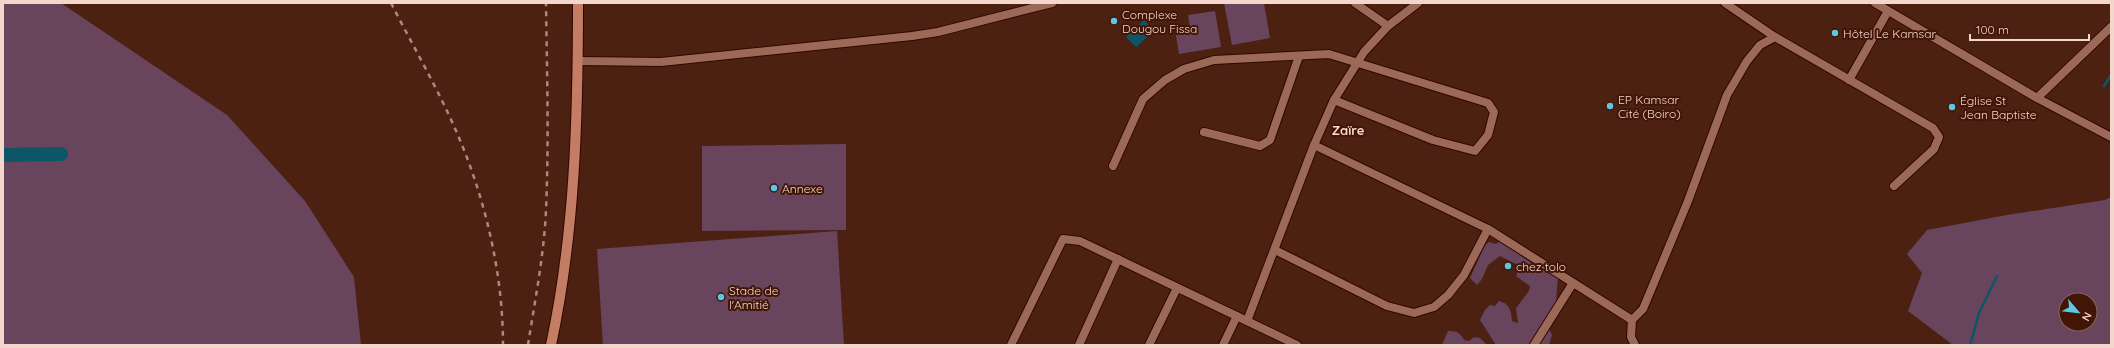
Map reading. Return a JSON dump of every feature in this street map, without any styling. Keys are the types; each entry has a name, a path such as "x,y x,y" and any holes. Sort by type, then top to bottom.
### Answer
{"main road":[{"path":"551,345 558,312 571,201 578,61 578,3"},
{"path":"558,312 558,345"}],"street":[{"path":"578,61 661,62 912,36 938,32 1052,3"},
{"path":"1355,3 1388,26"},
{"path":"1247,321 1314,145 1334,100 1356,62 1388,26 1418,3"},
{"path":"1725,3 1775,36 1933,128 1939,137 1934,148 1894,186"},
{"path":"1875,3 2037,98 2111,137"},
{"path":"1849,80 1888,11"},
{"path":"2037,98 2111,27"},
{"path":"1635,345 1631,337 1632,320 1643,309 1688,201 1727,96 1747,61 1760,45 1775,36"},
{"path":"1112,166 1143,99 1164,80 1184,69 1214,60 1329,54 1488,103 1494,112 1488,135 1475,151 1433,140 1334,100"},
{"path":"1204,132 1260,146 1270,140 1299,56"},
{"path":"1314,145 1488,229 1632,320"},
{"path":"1275,250 1387,306 1414,313 1434,307 1448,294 1464,275 1488,229"},
{"path":"1011,345 1063,239 1080,241 1237,316 1288,343 1297,345"},
{"path":"1079,345 1118,259"},
{"path":"1534,345 1573,283"},
{"path":"1149,345 1177,288"},
{"path":"1223,345 1237,316"}],"shaded area":[{"path":"3,3 61,3 227,115 305,201 354,277 361,345 3,345"},
{"path":"1224,3 1264,3 1270,38 1232,45"},
{"path":"1215,11 1221,47 1179,54 1175,30 1190,27 1188,15"},
{"name":"Annexe","path":"846,144 846,230 702,231 702,146"},
{"path":"2111,197 2111,345 1953,345 1908,311 1922,273 1907,254 1927,230 2007,215 2105,200"},
{"name":"Stade de l'Amitié","path":"837,231 844,345 603,345 597,249"},
{"path":"1500,241 1540,269 1552,272 1558,277 1556,302 1561,306 1560,312 1548,327 1552,335 1549,345 1496,345 1480,320 1485,310 1490,305 1495,306 1499,301 1508,306 1512,321 1518,323 1516,308 1529,291 1530,286 1516,276 1520,266 1500,256 1488,265 1482,279 1477,285 1470,278 1485,245 1489,242 1496,244"},
{"path":"1448,331 1458,332 1464,340 1469,341 1474,337 1480,338 1487,345 1442,345"}],"water":[{"path":"1144,20 1154,31 1136,47 1126,37"}],"waterway":[{"path":"2104,86 2111,75"},
{"path":"3,155 61,154"},
{"path":"1970,345 1979,313 1997,276"}],"railway":[{"path":"391,3 450,117 476,183 484,210 496,263 500,291 503,345"},
{"path":"528,345 541,261 546,210 548,132 546,3"}],"place":[{"name":"Complexe Dougou Fissa","path":"1114,21"},
{"name":"Hôtel Le Kamsar","path":"1835,33"},
{"name":"EP Kamsar Cité (Boiro)","path":"1610,106"},
{"name":"Église St Jean Baptiste","path":"1952,107"},
{"name":"Annexe","path":"774,188"},
{"name":"chez tolo","path":"1508,266"},
{"name":"Stade de l'Amitié","path":"721,297"}],"district":[{"name":"Zaïre","path":"1348,130"}]}
